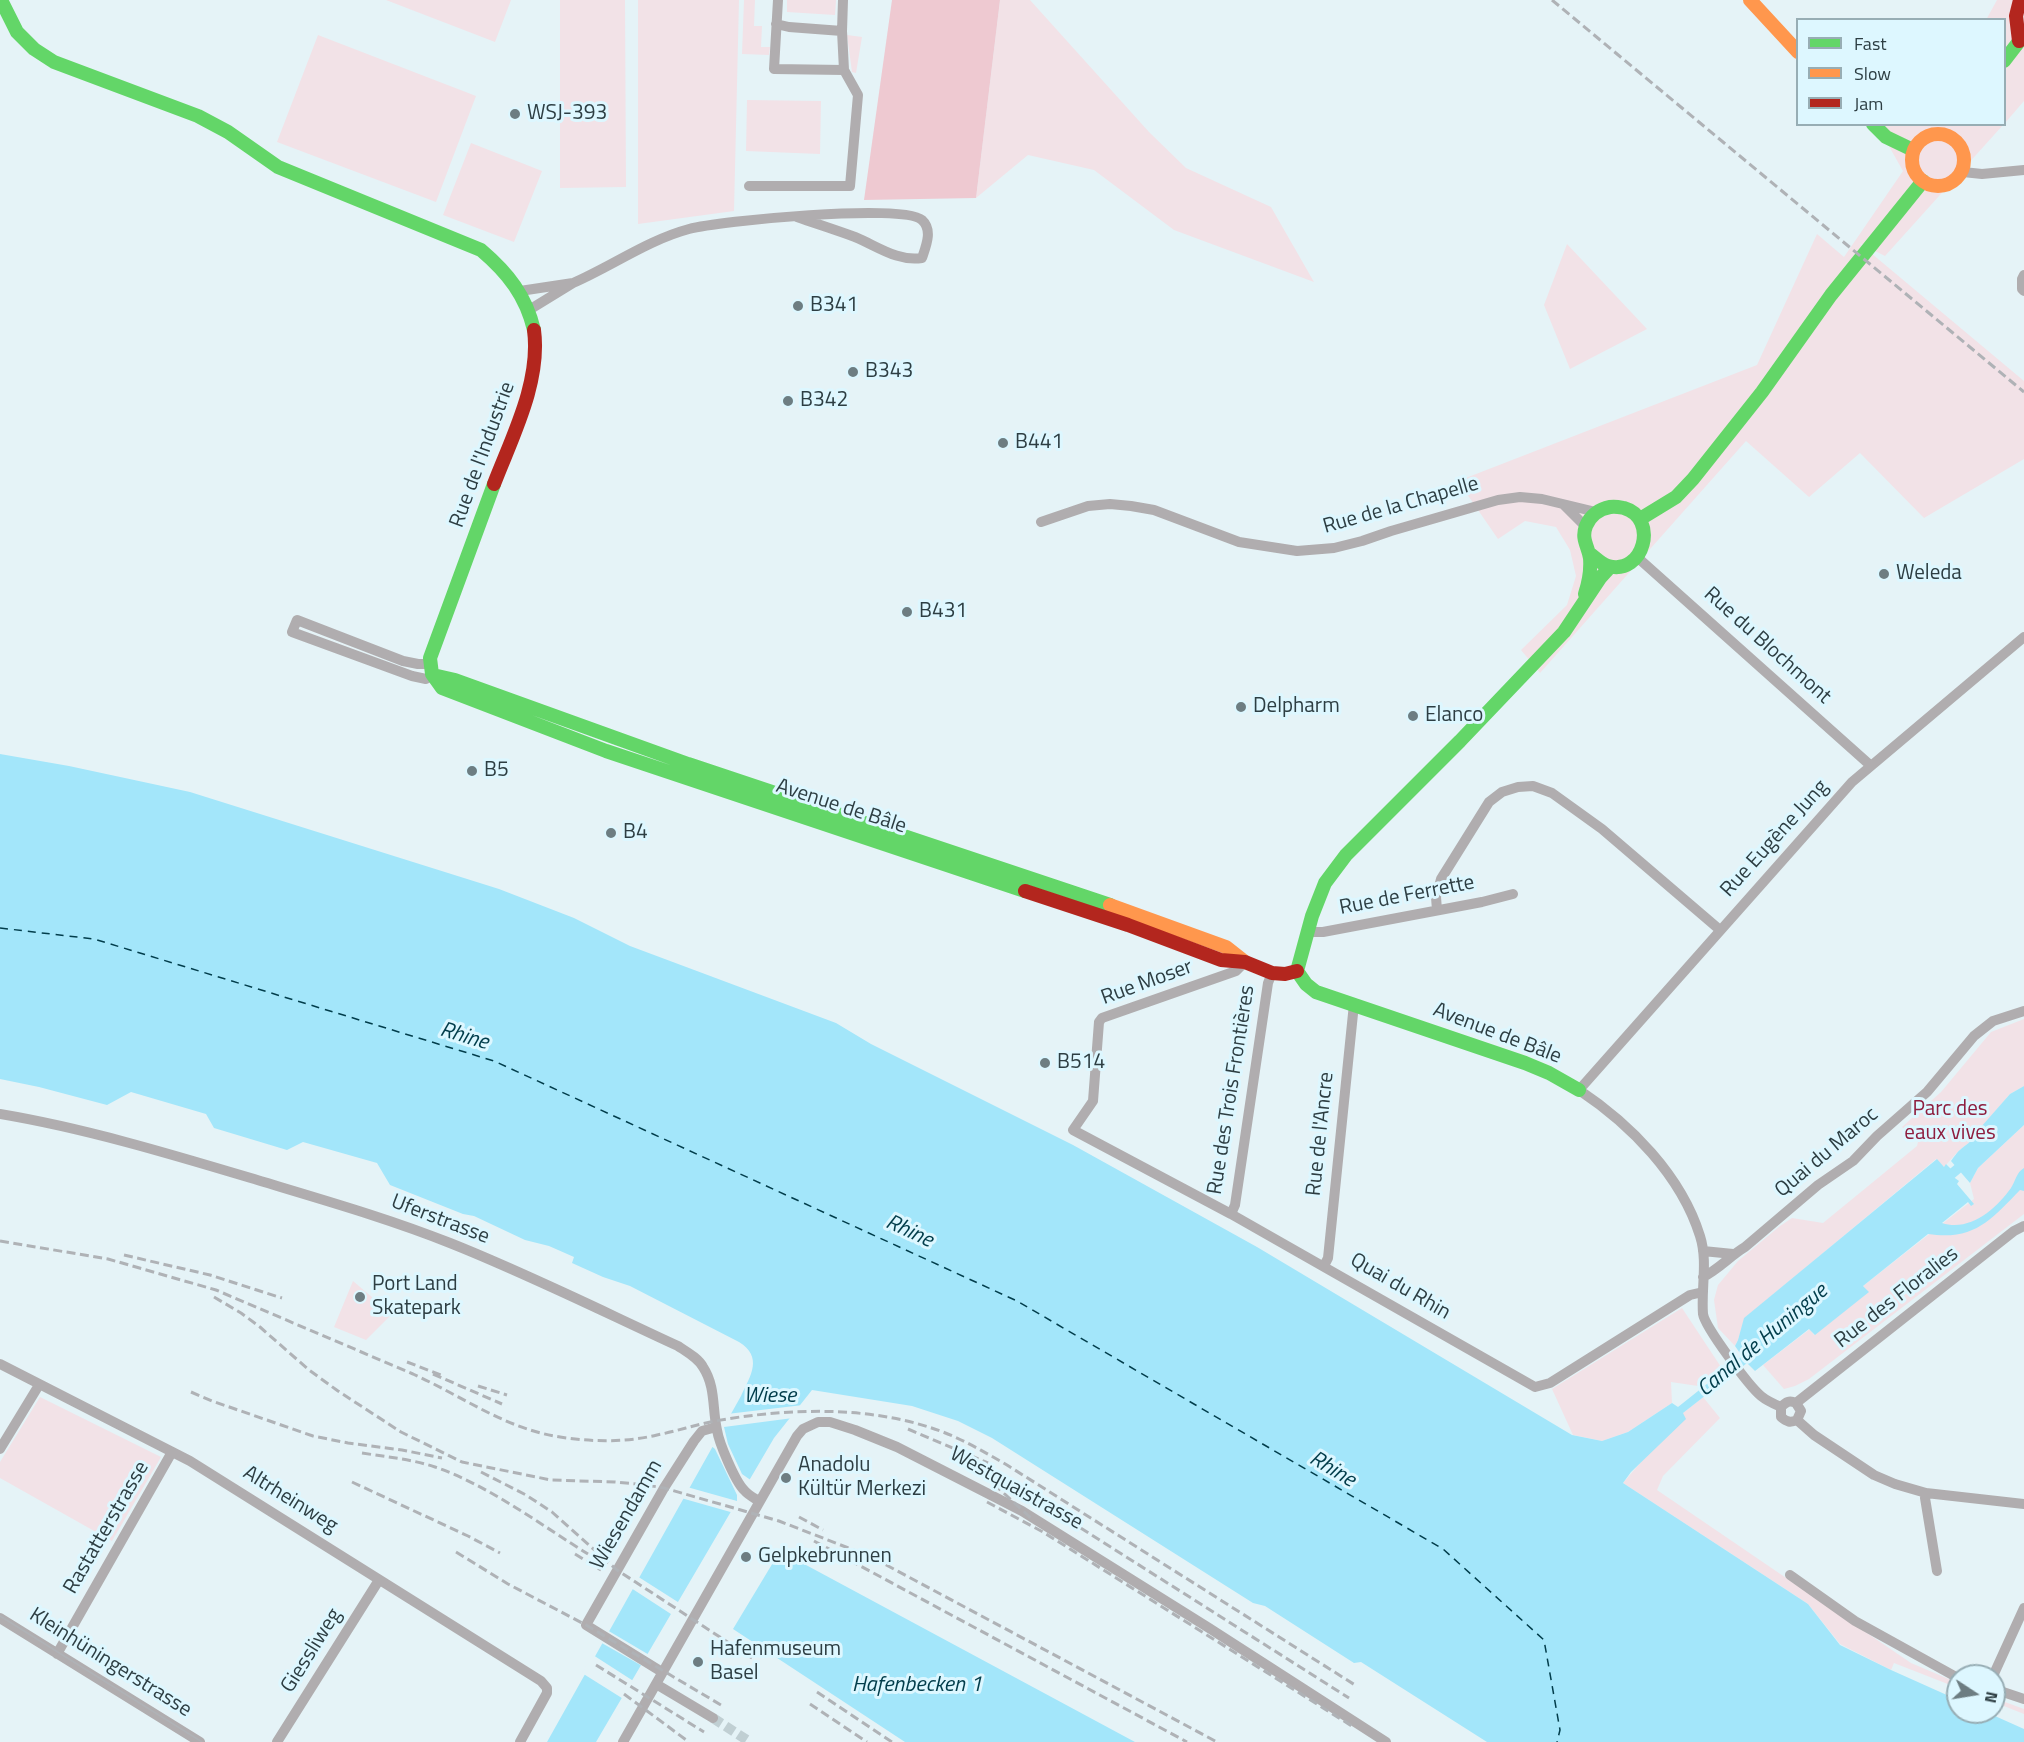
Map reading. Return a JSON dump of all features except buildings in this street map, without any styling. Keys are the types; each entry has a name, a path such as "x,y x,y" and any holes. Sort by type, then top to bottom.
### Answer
{"main road":[{"name":"Rue de l'Industrie","path":"1,0 17,32 34,49 54,62 206,119 278,167 481,250 505,271 520,291 529,310 536,346 533,378 431,666"},
{"path":"1750,0 1796,51"},
{"path":"2006,59 2022,41 2016,16 2020,0"},
{"path":"1875,126 1886,137 1913,150"},
{"path":"1955,130 1965,161 1963,172 1950,184 1938,186 1923,182 1915,173 1912,160 1913,150 1921,139 1955,130"},
{"path":"1640,519 1676,497 1693,479 1762,392 1831,295 1923,182"},
{"path":"1583,604 1590,574 1589,553 1584,540 1590,519 1605,507 1615,506 1624,507 1640,519 1644,528 1643,548 1630,563 1621,567 1610,567 1598,562 1589,553"},
{"path":"1297,971 1312,916 1325,883 1346,855 1460,741 1564,632 1600,578 1610,567"},
{"name":"Avenue de Bâle","path":"431,666 455,680 608,744 1132,912 1226,947 1245,963 1272,973 1285,974 1297,971 1306,984 1316,992 1525,1063 1579,1090"}],"street":[{"path":"778,0 774,69 844,70"},
{"path":"749,186 850,186 858,95 844,70 843,0"},
{"path":"777,24 842,31"},
{"path":"1963,172 1982,174 2024,170"},
{"path":"529,310 645,246 690,229 733,221 864,212 916,216 922,220 928,231 926,248 922,258 911,260 902,258 856,237 797,217"},
{"path":"2024,275 2022,279 2024,291"},
{"path":"520,291 573,284"},
{"name":"Rue de la Chapelle","path":"1041,522 1088,506 1110,504 1131,506 1154,510 1239,542 1284,550 1311,550 1334,548 1362,541 1498,500 1520,497 1542,499 1596,512"},
{"path":"1564,505 1586,527"},
{"name":"Rue du Blochmont","path":"1637,557 1870,765"},
{"name":"Avenue de Bâle","path":"297,620 404,661 431,666 426,679 412,676 292,632 297,620"},
{"name":"Rue Eugène Jung","path":"1579,1090 1852,782 2024,637"},
{"path":"1437,910 1436,897 1441,879 1490,802 1503,792 1518,787 1533,786 1552,793 1602,829 1720,930"},
{"name":"Rue de Ferrette","path":"1309,932 1323,932 1513,894"},
{"name":"Rue Moser","path":"1073,1130 1093,1101 1099,1022 1102,1018 1236,972 1245,963"},
{"name":"Rue des Trois Frontières","path":"1231,1214 1235,1205 1268,983 1272,973"},
{"name":"Rue de l'Ancre","path":"1324,1266 1328,1258 1354,1004"},
{"name":"Quai du Maroc","path":"1703,1277 1715,1271 1818,1185 1853,1161 1877,1136 1927,1092 1974,1036 1993,1021 2024,1011"},
{"name":"Avenue de Bâle","path":"1579,1090 1612,1115 1663,1167 1684,1200 1700,1236 1703,1251 1704,1317 1709,1330 1759,1394 1781,1407"},
{"name":"Uferstrasse","path":"0,1114 33,1119 182,1157 376,1216 448,1242 545,1282 678,1346 702,1365 712,1386 717,1430 741,1486 759,1501"},
{"name":"Quai du Rhin","path":"1073,1130 1231,1214 1535,1387 1550,1383 1689,1295 1703,1292"},
{"name":"Rue des Floralies","path":"1796,1403 1913,1309 2014,1231 2024,1226"},
{"path":"1703,1251 1733,1254"},
{"name":"Altrheinweg","path":"0,1364 220,1479 541,1681 547,1688 545,1700 520,1742"},
{"path":"0,1449 39,1385"},
{"path":"1786,1402 1796,1403 1802,1412 1797,1420 1791,1423 1781,1417 1781,1407 1786,1402"},
{"path":"1797,1420 1814,1435 1874,1475 1895,1484 1926,1493 2024,1504"},
{"name":"Westquaistrasse","path":"623,1742 797,1436 811,1424 830,1422 876,1438 1022,1511 1386,1742"},
{"name":"Wiesendamm","path":"663,1672 586,1625 664,1488 702,1431 717,1430"},
{"name":"Rastatterstrasse","path":"57,1654 172,1452"},
{"path":"1926,1493 1937,1570"},
{"path":"1790,1575 1855,1621 1946,1671"},
{"name":"Giessliweg","path":"277,1742 379,1580"},
{"path":"1998,1664 2024,1608"},
{"name":"Kleinhüningerstrasse","path":"0,1618 200,1742"},
{"path":"656,1684 713,1718"},
{"path":"2006,1693 2024,1699"}],"green space":[{"path":"386,0 511,0 495,42"},
{"path":"560,0 625,0 626,187 560,188"},
{"path":"638,0 739,0 734,211 638,224"},
{"path":"744,0 755,0 754,26 762,26 761,47 770,47 769,55 742,54"},
{"path":"787,0 836,0 835,15 787,12"},
{"path":"1000,0 1030,0 1149,132 1186,168 1271,207 1314,282 1174,230 1094,170 1028,155 976,198"},
{"path":"1997,0 2024,0 2024,101 2006,122 2006,18 1987,18"},
{"path":"318,35 476,96 436,202 277,142"},
{"path":"847,35 862,37 856,73 852,72"},
{"path":"747,100 821,101 820,154 746,151"},
{"path":"1878,126 2002,126 1885,256 1859,243 2024,381 2024,459 1924,518 1860,453 1809,497 1746,441 1540,673 1521,650 1567,605 1576,576 1570,550 1556,527 1525,521 1498,539 1458,481 1757,365 1817,234 1844,257 1903,171"},
{"path":"471,143 542,171 514,242 443,215"},
{"path":"1567,244 1647,329 1570,369 1544,305"},
{"name":"Parc des eaux vives","path":"2024,1019 2024,1086 2010,1094 1976,1137 1944,1167 1936,1159 1745,1318 1735,1346 1718,1328 1714,1300 1718,1285 1738,1261 1792,1218 1823,1223 1917,1146 1918,1142 1902,1127 1941,1092 1991,1032"},
{"name":"Parc des eaux vives","path":"2024,1125 2024,1214 1809,1379 1784,1389 1763,1365 1810,1329 1814,1335 1868,1292 1863,1286 1974,1199 1970,1183 1978,1168"},
{"name":"Port Land Skatepark","path":"353,1281 392,1314 366,1340 334,1327"},
{"path":"1682,1308 1721,1367 1698,1386 1671,1382 1672,1403 1628,1432 1602,1441 1573,1435 1552,1389"},
{"path":"40,1397 161,1457 112,1541 0,1478 0,1462"},
{"path":"1703,1397 1720,1418 1663,1476 1657,1490 1911,1663 1946,1678 1946,1683 1894,1663 1891,1670 1840,1644 1808,1604 1623,1483 1683,1413"},
{"path":"2006,1702 2024,1709 2024,1714 2006,1707"}],"shaded area":[{"path":"892,0 1000,0 976,198 864,200"}],"water":[{"path":"0,754 190,792 499,889 574,918 630,946 836,1023 871,1044 1073,1145 1257,1247 1572,1435 1602,1441 1628,1432 1672,1403 1678,1407 1742,1356 1735,1346 1744,1318 1937,1159 1944,1167 1946,1164 1952,1170 1948,1173 1959,1181 1957,1184 1974,1204 1971,1206 1968,1202 1942,1223 1952,1225 1972,1221 1990,1211 2005,1196 2024,1168 2024,1191 2020,1190 1990,1219 1970,1231 1958,1234 1928,1234 1863,1286 1869,1292 1815,1335 1809,1329 1755,1371 1747,1363 1683,1413 1686,1419 1631,1472 1623,1483 1808,1604 1840,1645 1946,1695 1946,1724 2006,1724 2006,1721 2024,1729 2024,1742 1487,1742 1361,1662 1354,1663 1265,1606 1253,1603 992,1438 958,1421 912,1406 812,1390 774,1438 596,1742 547,1742 741,1396 753,1367 751,1354 739,1342 630,1286 572,1263 574,1257 549,1246 525,1240 474,1216 463,1214 390,1185 377,1163 303,1142 287,1150 214,1128 206,1114 131,1092 107,1105 0,1079"},
{"path":"2024,1086 2024,1125 1978,1168 1970,1183 1951,1161 1975,1137 2010,1094"},
{"name":"Hafenbecken 1","path":"780,1551 1135,1742 905,1742 733,1629"}],"pier":[{"path":"803,1405 793,1418 724,1427 728,1444 742,1474 752,1481 734,1513 681,1498 687,1487 737,1501 737,1495 715,1449 710,1445 719,1429 724,1426 723,1422 727,1414"},
{"path":"637,1576 681,1604 674,1616 631,1588"},
{"path":"607,1630 651,1656 644,1667 600,1642"},
{"path":"593,1655 635,1682 625,1700 582,1673"}],"waterway":[{"name":"Canal de Huningue","path":"1941,1183 1968,1160"}],"ferry route":[{"path":"0,928 94,939 494,1061 1017,1301 1443,1549 1544,1640 1560,1730 1557,1742"}],"tunnel":[{"path":"713,1718 750,1742"}],"tram line":[{"path":"0,1616 202,1742"}],"railway":[{"path":"1552,0 2024,392"},
{"path":"0,1241 108,1259 216,1290 413,1374 506,1421 546,1434 590,1440 624,1440 715,1421 771,1413 801,1412 859,1413 916,1423 968,1443 1007,1465 1355,1685"},
{"path":"124,1255 210,1275 282,1298"},
{"path":"214,1297 260,1327 309,1370 338,1391 401,1432 462,1462 551,1480 615,1482 664,1488 779,1521 869,1556"},
{"path":"407,1362 441,1375"},
{"path":"433,1374 502,1404"},
{"path":"478,1386 507,1395"},
{"path":"191,1392 313,1436 442,1458"},
{"path":"908,1429 988,1463"},
{"path":"362,1453 417,1462 455,1475 533,1518 588,1554"},
{"path":"978,1463 1349,1698"},
{"path":"481,1472 526,1495 552,1512 617,1570 752,1658"},
{"path":"984,1475 1032,1519"},
{"path":"352,1482 500,1553"},
{"path":"987,1502 1043,1532 1355,1728"},
{"path":"799,1517 823,1530"},
{"path":"814,1541 1187,1742"},
{"path":"456,1552 721,1705"},
{"path":"862,1552 1217,1742"},
{"path":"575,1554 601,1570"},
{"path":"596,1665 704,1732"},
{"path":"817,1692 892,1742"},
{"path":"624,1694 689,1742"},
{"path":"810,1704 867,1742"}],"traffic: fast":[{"path":"1,0 17,32 34,49 54,62 198,116 228,132 278,167 481,250 500,267 515,286 526,306 534,330"},
{"path":"2006,58 2024,35"},
{"path":"1875,126 1886,137 1913,150"},
{"path":"1640,519 1676,497 1693,479 1762,392 1831,295 1923,181"},
{"path":"494,484 430,658 432,674 442,688 606,751 1025,891"},
{"path":"1585,594 1590,558 1584,535 1590,519 1602,509 1610,507 1624,508 1635,514 1644,533 1643,545 1631,563 1620,567 1608,566 1589,553"},
{"path":"1297,971 1312,916 1325,883 1346,855 1460,741 1564,632 1600,578 1610,567"},
{"path":"433,675 455,680 688,764 1110,905"},
{"path":"1297,971 1306,984 1316,992 1525,1063 1579,1090"}],"traffic: slow":[{"path":"1750,0 1796,50"},
{"path":"1933,134 1943,134 1957,141 1964,160 1957,179 1943,186 1933,186 1923,182 1916,175 1912,165 1912,155 1916,145 1923,138 1933,134"},
{"path":"1110,905 1226,947 1245,962"}],"traffic: jam":[{"path":"2019,41 2016,16 2020,0"},
{"path":"494,484 529,389 535,350 534,330"},
{"path":"1025,891 1128,925 1221,960 1245,962 1272,973 1285,974 1297,971"}],"place":[{"name":"WSJ-393","path":"515,114"},
{"name":"B341","path":"798,306"},
{"name":"B343","path":"853,372"},
{"name":"B342","path":"788,401"},
{"name":"B441","path":"1003,443"},
{"name":"Weleda","path":"1884,574"},
{"name":"B431","path":"907,612"},
{"name":"Delpharm","path":"1241,707"},
{"name":"Elanco","path":"1413,716"},
{"name":"B5","path":"472,771"},
{"name":"B4","path":"611,833"},
{"name":"B514","path":"1045,1063"},
{"name":"Port Land Skatepark","path":"360,1297"},
{"name":"Anadolu Kültür Merkezi","path":"786,1478"},
{"name":"Gelpkebrunnen","path":"746,1557"},
{"name":"Hafenmuseum Basel","path":"698,1662"}],"water label":[{"name":"Rhine","path":"464,1037"},
{"name":"Rhine","path":"909,1232"},
{"name":"Wiese","path":"770,1397"},
{"name":"Rhine","path":"1332,1470"}]}
